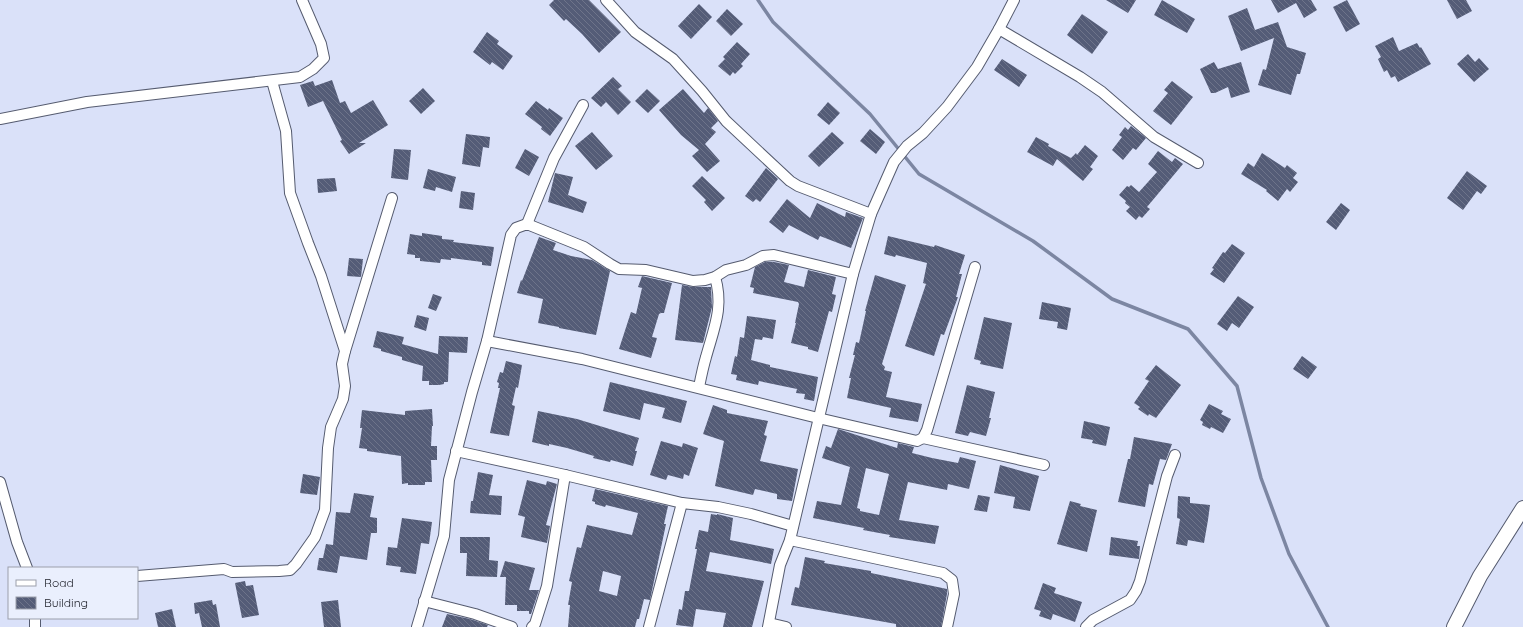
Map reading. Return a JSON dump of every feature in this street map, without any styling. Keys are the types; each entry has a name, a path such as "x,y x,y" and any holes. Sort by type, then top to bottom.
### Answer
{"street":[{"path":"0,119 87,102 300,77 324,58 322,44 302,0"},
{"path":"606,0 636,32 673,59 702,91 726,121 790,181 798,186 871,214"},
{"path":"786,627 768,625 780,566 790,540 853,274 871,214 894,162 907,146 923,133 947,107 977,67 1014,0"},
{"path":"999,29 1080,77 1102,92 1154,137 1198,162"},
{"path":"272,81 286,131 290,193 321,276 345,351"},
{"path":"527,224 554,158 583,105"},
{"path":"138,576 224,569 232,572 290,570 315,537 324,510 328,448 331,427 343,399 345,386 342,364 392,198"},
{"path":"417,627 444,536 449,480 456,451 487,342 511,235 516,228 527,224 584,247 619,269 646,270 693,281 715,277 726,270 746,265 763,256 774,255 853,274"},
{"path":"924,438 928,430 975,267"},
{"path":"699,387 718,310 719,290 715,277"},
{"path":"487,342 582,359 917,441 924,438 1044,465"},
{"path":"456,451 682,503 718,507 751,514 793,526"},
{"path":"1086,627 1093,620 1130,600 1136,591 1142,574 1166,476 1175,455"},
{"path":"532,627 536,624 547,586 565,475"},
{"path":"0,482 17,542 27,567"},
{"path":"649,627 682,503"},
{"path":"1454,627 1480,576 1523,508"},
{"path":"790,540 943,573 952,580 954,594 947,627"},
{"path":"424,601 475,614 512,627"}],"building":[{"path":"554,0 589,0 621,32 599,53 582,34 566,19 564,21 549,5"},
{"path":"1106,0 1136,0 1128,13"},
{"path":"1162,0 1195,19 1187,33 1154,15"},
{"path":"1271,0 1311,0 1317,10 1304,18 1296,3 1278,13"},
{"path":"1347,0 1360,24 1346,32 1333,7"},
{"path":"1447,0 1466,0 1472,11 1457,19"},
{"path":"699,4 712,17 691,39 678,26"},
{"path":"1247,8 1255,30 1278,22 1287,47 1306,53 1300,74 1297,74 1291,95 1258,85 1263,69 1266,70 1274,38 1241,51 1228,16"},
{"path":"727,9 743,24 731,36 716,21"},
{"path":"1082,14 1108,32 1092,54 1067,35"},
{"path":"487,32 499,41 497,44 513,56 503,70 492,62 490,65 473,52"},
{"path":"1393,37 1399,51 1417,43 1431,64 1398,82 1395,76 1391,78 1387,70 1384,72 1378,59 1381,57 1375,46"},
{"path":"737,42 750,54 741,64 743,66 735,74 733,72 730,76 718,66 725,59 723,57"},
{"path":"1468,54 1475,62 1479,58 1489,69 1474,82 1457,64"},
{"path":"1002,59 1027,75 1019,87 994,70"},
{"path":"1214,62 1218,69 1241,62 1250,92 1231,98 1228,87 1215,93 1211,93 1200,69"},
{"path":"613,77 622,86 618,89 631,102 618,115 606,102 601,107 591,98"},
{"path":"332,80 340,103 345,101 351,113 373,100 388,125 359,143 366,143 349,154 340,141 342,140 323,101 308,107 300,85 313,81 315,86"},
{"path":"1172,81 1193,97 1171,125 1153,111 1168,93 1164,90"},
{"path":"423,88 435,101 421,114 409,101"},
{"path":"647,89 660,101 648,113 635,101"},
{"path":"683,89 704,113 708,108 718,121 711,128 716,132 705,144 720,161 707,172 692,156 699,150 681,135 659,110"},
{"path":"536,101 548,110 549,108 563,118 550,136 541,129 542,127 525,114"},
{"path":"828,102 840,113 829,125 817,115"},
{"path":"1131,126 1146,138 1136,150 1133,148 1123,160 1112,150 1122,137 1119,135 1125,127 1128,130"},
{"path":"870,129 885,142 876,154 860,141"},
{"path":"592,132 613,156 596,170 575,146"},
{"path":"832,132 844,143 819,167 808,156"},
{"path":"466,134 490,137 489,148 483,147 480,167 462,164"},
{"path":"1036,137 1049,144 1048,146 1071,158 1076,153 1077,155 1085,145 1098,156 1090,167 1093,169 1083,181 1057,159 1053,166 1027,152"},
{"path":"394,149 411,150 408,180 391,178"},
{"path":"525,149 539,157 529,176 515,168"},
{"path":"1158,151 1172,162 1175,158 1183,164 1147,207 1150,209 1142,218 1139,216 1136,220 1126,211 1130,207 1119,195 1127,186 1129,187 1131,185 1139,192 1157,172 1148,164"},
{"path":"1262,153 1285,168 1287,165 1297,173 1293,178 1298,182 1290,192 1287,189 1278,201 1266,191 1267,190 1241,174 1248,163 1254,167"},
{"path":"766,168 778,179 760,202 756,199 753,202 745,196"},
{"path":"428,169 456,177 452,192 436,187 435,191 423,188"},
{"path":"1467,171 1487,186 1481,194 1477,191 1463,210 1447,198"},
{"path":"555,173 573,177 568,195 587,202 583,213 548,202"},
{"path":"702,176 725,198 712,211 704,202 706,200 692,186"},
{"path":"335,178 337,191 318,193 317,179"},
{"path":"461,191 475,193 473,210 459,208"},
{"path":"787,199 810,218 817,203 845,217 846,212 863,218 851,248 820,236 818,240 789,225 783,233 769,222"},
{"path":"1341,203 1350,210 1336,230 1326,222"},
{"path":"422,233 442,236 442,239 454,240 453,242 494,247 491,266 482,265 482,262 451,258 451,260 441,259 440,263 420,261 420,258 415,258 415,255 407,254 410,234 422,236"},
{"path":"888,236 934,247 935,245 965,255 959,274 962,274 956,297 958,297 944,335 941,334 934,356 905,346 926,284 923,283 927,263 896,255 895,257 884,254"},
{"path":"539,237 556,243 553,250 571,256 592,260 610,271 596,335 538,323 543,299 517,293"},
{"path":"1232,244 1245,253 1224,283 1210,274 1214,269 1212,268 1223,252 1225,253"},
{"path":"349,258 363,259 361,277 347,276"},
{"path":"765,262 789,265 784,282 804,287 808,270 836,277 832,294 836,295 832,312 829,311 818,352 808,349 808,347 791,343 796,323 798,302 753,293 754,288 750,287 755,267"},
{"path":"875,275 906,285 882,364 885,367 884,370 892,372 886,397 922,404 918,422 889,417 891,408 847,398 851,378 849,378 855,355 853,355 856,342 859,343 865,311"},
{"path":"642,276 672,283 664,313 659,314 652,337 657,338 651,358 619,349 631,312 636,314 642,288 638,287"},
{"path":"682,285 693,287 711,287 712,307 703,343 675,340"},
{"path":"433,294 442,297 436,311 428,308"},
{"path":"1238,296 1254,307 1239,328 1232,323 1227,331 1217,324"},
{"path":"1042,302 1071,308 1067,330 1057,328 1058,322 1039,319"},
{"path":"417,315 429,318 426,331 414,327"},
{"path":"747,316 776,320 773,339 763,337 762,340 755,339 751,360 770,365 770,367 818,377 814,401 804,399 805,394 796,393 797,389 759,381 758,385 736,380 737,375 731,374 735,356 737,357 740,337 744,338"},
{"path":"984,317 1012,323 1003,369 980,364 981,361 974,359"},
{"path":"377,331 404,337 402,344 438,354 439,336 468,337 467,353 449,352 448,382 444,382 444,384 439,385 429,385 429,381 422,381 423,366 402,360 402,357 373,347"},
{"path":"1302,356 1317,367 1308,379 1293,369"},
{"path":"506,361 522,365 518,388 516,387 512,405 515,406 509,436 490,433 500,388 498,388 499,383 497,382 500,372 503,373"},
{"path":"1156,365 1181,385 1156,418 1149,414 1148,416 1138,409 1140,407 1134,403 1149,381 1145,379"},
{"path":"610,382 687,401 681,423 662,418 665,408 644,403 640,420 603,411"},
{"path":"967,385 995,392 989,418 991,418 986,436 970,432 968,436 955,433"},
{"path":"1209,404 1223,411 1221,414 1231,419 1223,433 1211,427 1210,429 1202,425 1203,422 1200,420"},
{"path":"713,405 727,410 727,413 768,421 764,435 767,436 760,461 798,469 792,501 777,499 777,494 755,489 753,495 715,486 724,441 703,434"},
{"path":"432,409 433,426 431,446 437,446 437,460 431,460 432,482 425,482 425,485 408,485 408,483 402,484 401,456 367,451 367,449 359,448 362,428 360,428 362,410 405,415 405,411"},
{"path":"538,411 577,419 639,438 633,466 611,460 610,462 593,458 594,456 567,448 532,442"},
{"path":"1084,421 1110,427 1106,446 1092,443 1093,440 1081,438"},
{"path":"838,429 897,448 898,443 914,447 912,453 932,458 958,463 960,457 976,461 969,489 948,484 947,490 908,482 899,520 939,526 935,544 889,537 890,535 863,530 864,528 813,518 817,501 841,505 850,467 822,458 826,446 831,448","holes":["866,468 889,474 879,515 860,511 860,509 857,508"]},
{"path":"1134,437 1172,444 1166,460 1160,459 1153,485 1149,484 1145,507 1118,502 1128,459 1130,459"},
{"path":"661,441 682,447 683,443 698,448 689,476 684,474 683,479 668,475 666,480 650,475"},
{"path":"1000,465 1039,476 1030,511 1013,508 1015,497 994,493"},
{"path":"478,472 493,475 489,495 502,496 501,515 470,513 471,501 473,501"},
{"path":"303,474 320,477 317,495 300,493"},
{"path":"527,480 546,485 547,481 557,484 546,525 550,526 547,543 521,537 525,517 518,515"},
{"path":"595,489 668,506 664,524 666,524 650,600 644,599 639,619 637,619 635,627 568,627 570,605 568,605 572,582 569,581 577,547 581,548 587,525 632,535 638,513 606,505 605,507 595,504 595,502 592,501","holes":["603,571 621,576 617,596 599,591"]},
{"path":"354,493 374,496 370,517 377,518 377,533 371,533 367,560 340,556 337,573 317,570 319,558 323,558 326,544 333,545 336,512 350,513"},
{"path":"978,495 990,497 987,512 974,510"},
{"path":"1178,496 1190,497 1190,503 1210,505 1204,543 1188,540 1187,546 1176,544 1180,519 1177,518"},
{"path":"1070,501 1081,504 1080,506 1097,510 1087,552 1057,544"},
{"path":"711,514 733,518 730,540 774,549 771,564 710,552 706,571 764,581 752,627 723,627 726,613 696,609 693,627 676,625 679,609 682,610 685,591 689,591 699,530 708,532"},
{"path":"402,518 432,522 429,544 421,543 416,574 400,572 401,567 386,565 388,547 397,548"},
{"path":"460,537 490,537 489,560 498,561 497,577 466,576 467,553 460,553"},
{"path":"1111,537 1138,541 1137,546 1140,546 1139,559 1109,555"},
{"path":"805,557 825,561 824,563 871,571 871,573 947,589 941,627 896,627 896,624 791,605 795,587 799,588"},
{"path":"505,561 535,568 529,590 539,590 531,614 529,614 529,611 517,611 517,605 505,605 506,577 500,577"},
{"path":"245,581 246,586 253,585 259,615 242,618 235,583"},
{"path":"1043,583 1056,588 1054,593 1082,602 1075,622 1053,614 1051,620 1039,616 1041,611 1034,609"},
{"path":"212,600 213,605 216,604 220,627 202,627 199,613 195,614 194,603"},
{"path":"338,600 341,627 324,627 321,602"},
{"path":"172,609 176,627 158,627 155,613"},
{"path":"447,614 488,625 487,627 442,627"}],"waterway":[{"path":"758,0 773,22 870,114 919,174 1033,241 1112,299 1188,329 1237,386 1261,478 1289,554 1328,627"}]}
